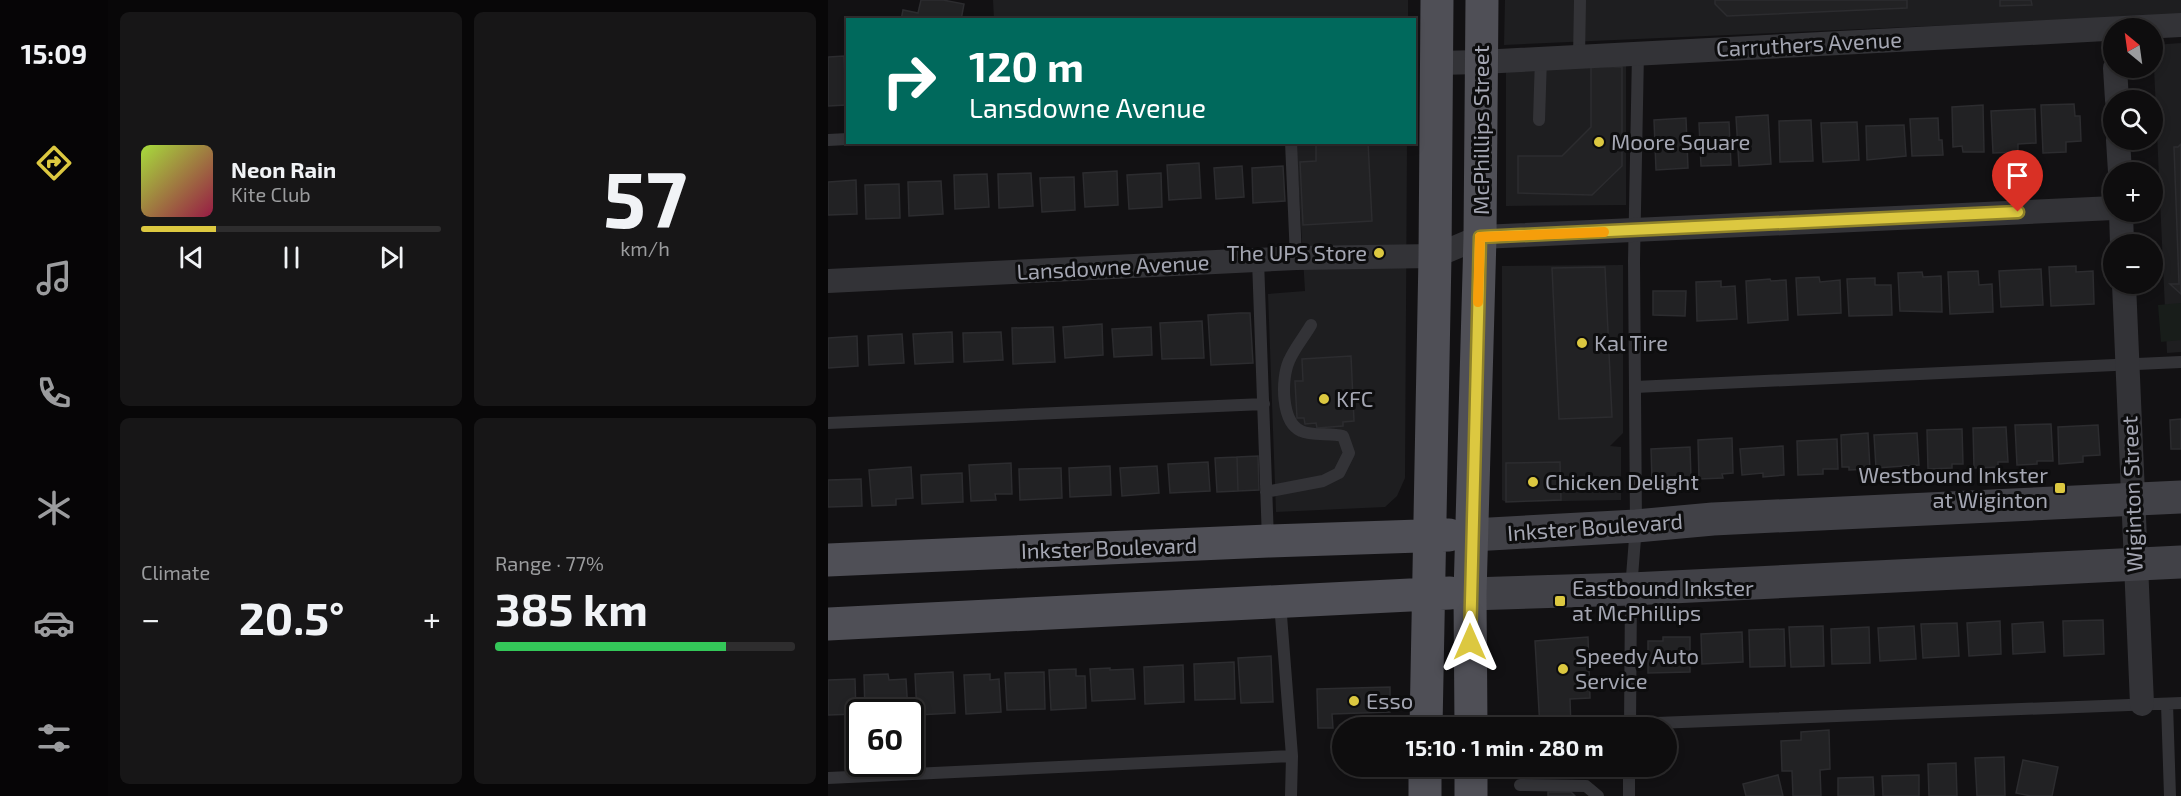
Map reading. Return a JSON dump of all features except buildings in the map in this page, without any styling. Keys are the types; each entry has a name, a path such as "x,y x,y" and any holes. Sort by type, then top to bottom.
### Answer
{"main road":[{"name":"McPhillips Street","path":"1426,717 1435,256 1437,0"},
{"name":"McPhillips Street","path":"1471,717 1470,594 1480,237 1482,0"},
{"name":"Inkster Boulevard","path":"828,560 1268,541 1472,535 1636,526 1713,519 2181,496"},
{"path":"828,624 1428,593 1470,594 1631,589 2181,562"},
{"path":"1425,777 1425,796"},
{"path":"1471,777 1471,796"}],"street":[{"name":"Carruthers Avenue","path":"2163,26 2181,25"},
{"name":"Carruthers Avenue","path":"1437,63 2103,29"},
{"name":"Lansdowne Avenue","path":"828,281 1296,258 1435,256 1480,237 2103,209"},
{"name":"Wiginton Street","path":"2124,294 2142,704"}],"lane":[{"path":"1579,57 1580,1"},
{"path":"1630,717 1631,589 1636,526 1634,231 1638,53"},
{"path":"1539,120 1540,58"},
{"path":"828,140 846,139"},
{"path":"1291,144 1296,258"},
{"path":"1257,260 1268,541"},
{"path":"1266,492 1323,482 1338,473 1349,453 1343,436 1331,433 1302,432 1292,424 1286,414 1284,378 1288,362 1311,325"},
{"path":"1635,387 2181,362"},
{"path":"828,423 1264,404"},
{"path":"1280,600 1292,756 1291,796"},
{"path":"1677,724 2181,703"},
{"path":"2167,704 2170,796"},
{"path":"828,778 1292,756"},
{"path":"1629,777 1629,796"},
{"path":"1520,785 1586,786 1598,796"}],"shaded area":[{"path":"993,0 1408,0 1408,18 994,18"},
{"path":"1505,0 2181,0 2181,15 1504,45"},
{"path":"2181,43 2181,352 2167,353 2161,222 2163,222 2163,162 2158,162 2158,150 2163,150 2163,90 2155,90 2154,78 2163,78 2163,44"},
{"path":"1626,66 1626,205 1506,206 1506,67"},
{"path":"1296,144 1407,144 1405,478 1397,496 1385,507 1276,512 1268,294 1305,291"},
{"path":"1623,265 1623,433 1610,446 1621,447 1621,500 1506,502 1502,500 1502,266"},
{"path":"2181,303 2181,340 2161,342 2158,305"}],"slow traffic":[{"path":"1478,302 1480,237 1604,232"}],"place":[{"name":"Moore Square","path":"1599,142"},
{"name":"The UPS Store","path":"1379,253"},
{"name":"Kal Tire","path":"1582,343"},
{"name":"KFC","path":"1324,399"},
{"name":"Chicken Delight","path":"1533,482"},
{"name":"Westbound Inkster at Wiginton","path":"2060,488"},
{"name":"Eastbound Inkster at McPhillips","path":"1560,601"},
{"name":"Speedy Auto Service","path":"1563,669"},
{"name":"Esso","path":"1354,701"}],"route":[{"path":"1470,642 1480,237 2018,212"}]}
